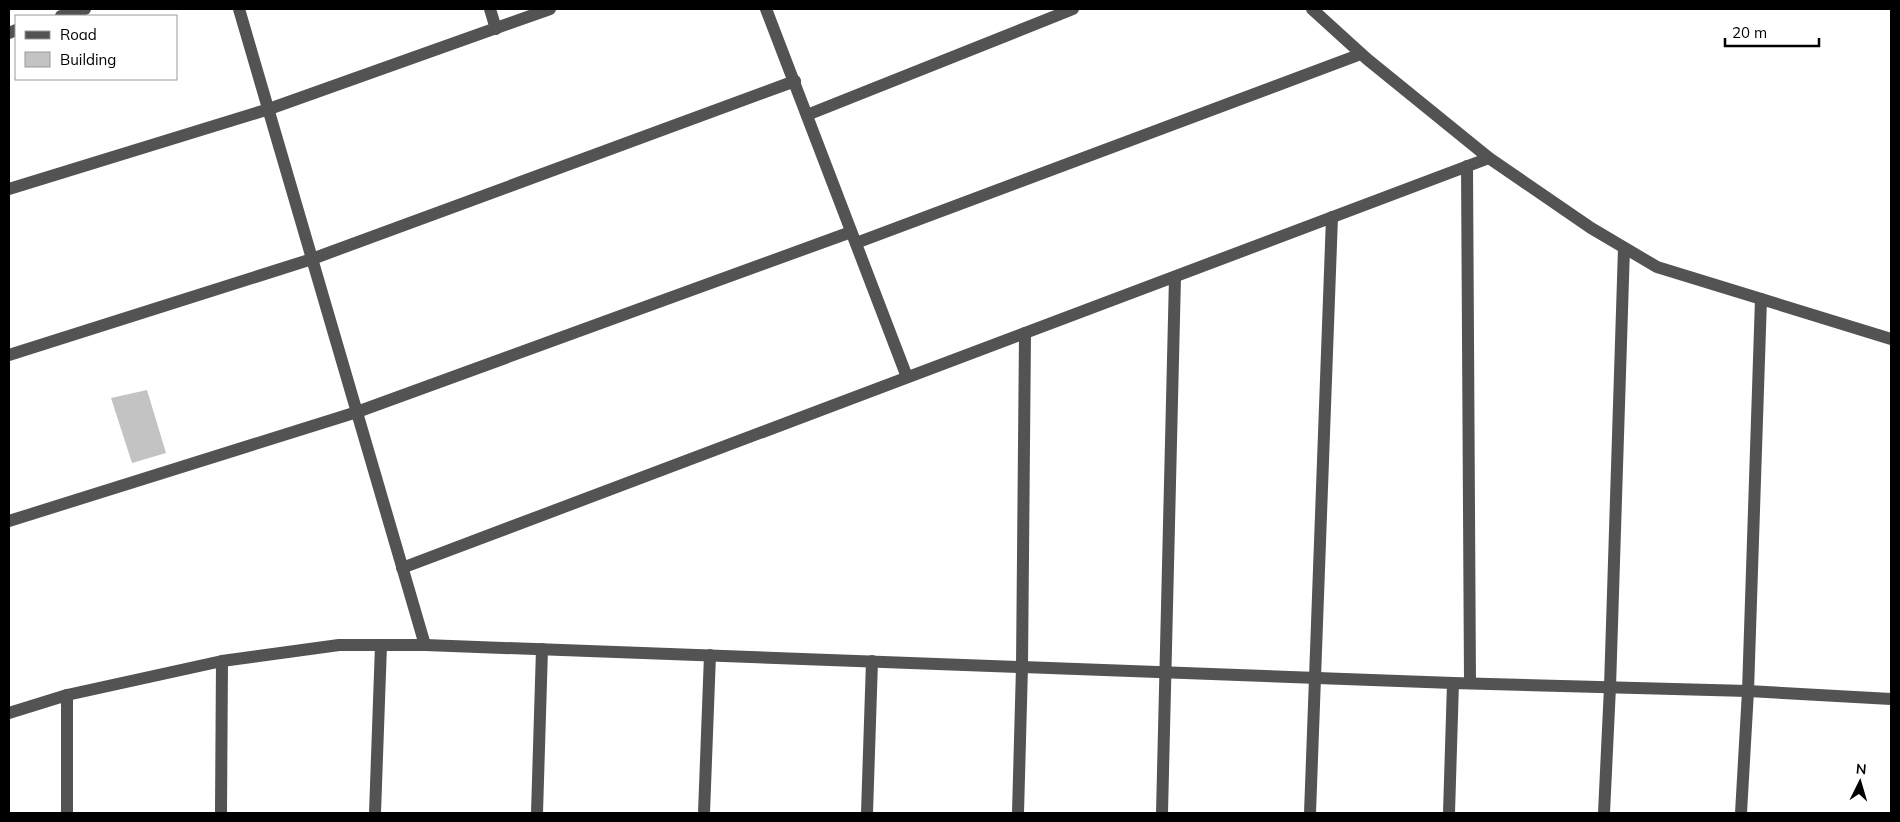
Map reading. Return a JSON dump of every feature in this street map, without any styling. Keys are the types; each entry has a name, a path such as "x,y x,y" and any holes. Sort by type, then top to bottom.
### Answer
{"street":[{"path":"65,15 86,9"},
{"path":"239,9 425,644"},
{"path":"490,9 496,28"},
{"path":"9,189 268,109 550,9"},
{"path":"766,9 907,377"},
{"path":"807,115 1073,9"},
{"path":"1312,9 1361,54 1489,158 1591,228 1656,268 1891,339"},
{"path":"9,522 357,412 854,237 1361,54"},
{"path":"9,355 312,258 795,81"},
{"path":"402,568 1489,158"},
{"path":"1467,166 1470,683"},
{"path":"1310,813 1332,217"},
{"path":"1604,813 1610,687 1624,248"},
{"path":"1162,813 1175,276"},
{"path":"1742,813 1761,299"},
{"path":"1018,813 1022,667 1025,333"},
{"path":"9,713 67,695 222,661 339,645 425,644 1453,683 1748,691 1891,699"},
{"path":"375,813 381,645"},
{"path":"537,813 542,649"},
{"path":"704,813 710,655"},
{"path":"221,813 222,661"},
{"path":"867,813 872,661"},
{"path":"1449,813 1453,683"},
{"path":"66,813 67,695"}],"building":[{"path":"147,390 166,453 132,463 111,398"}]}
